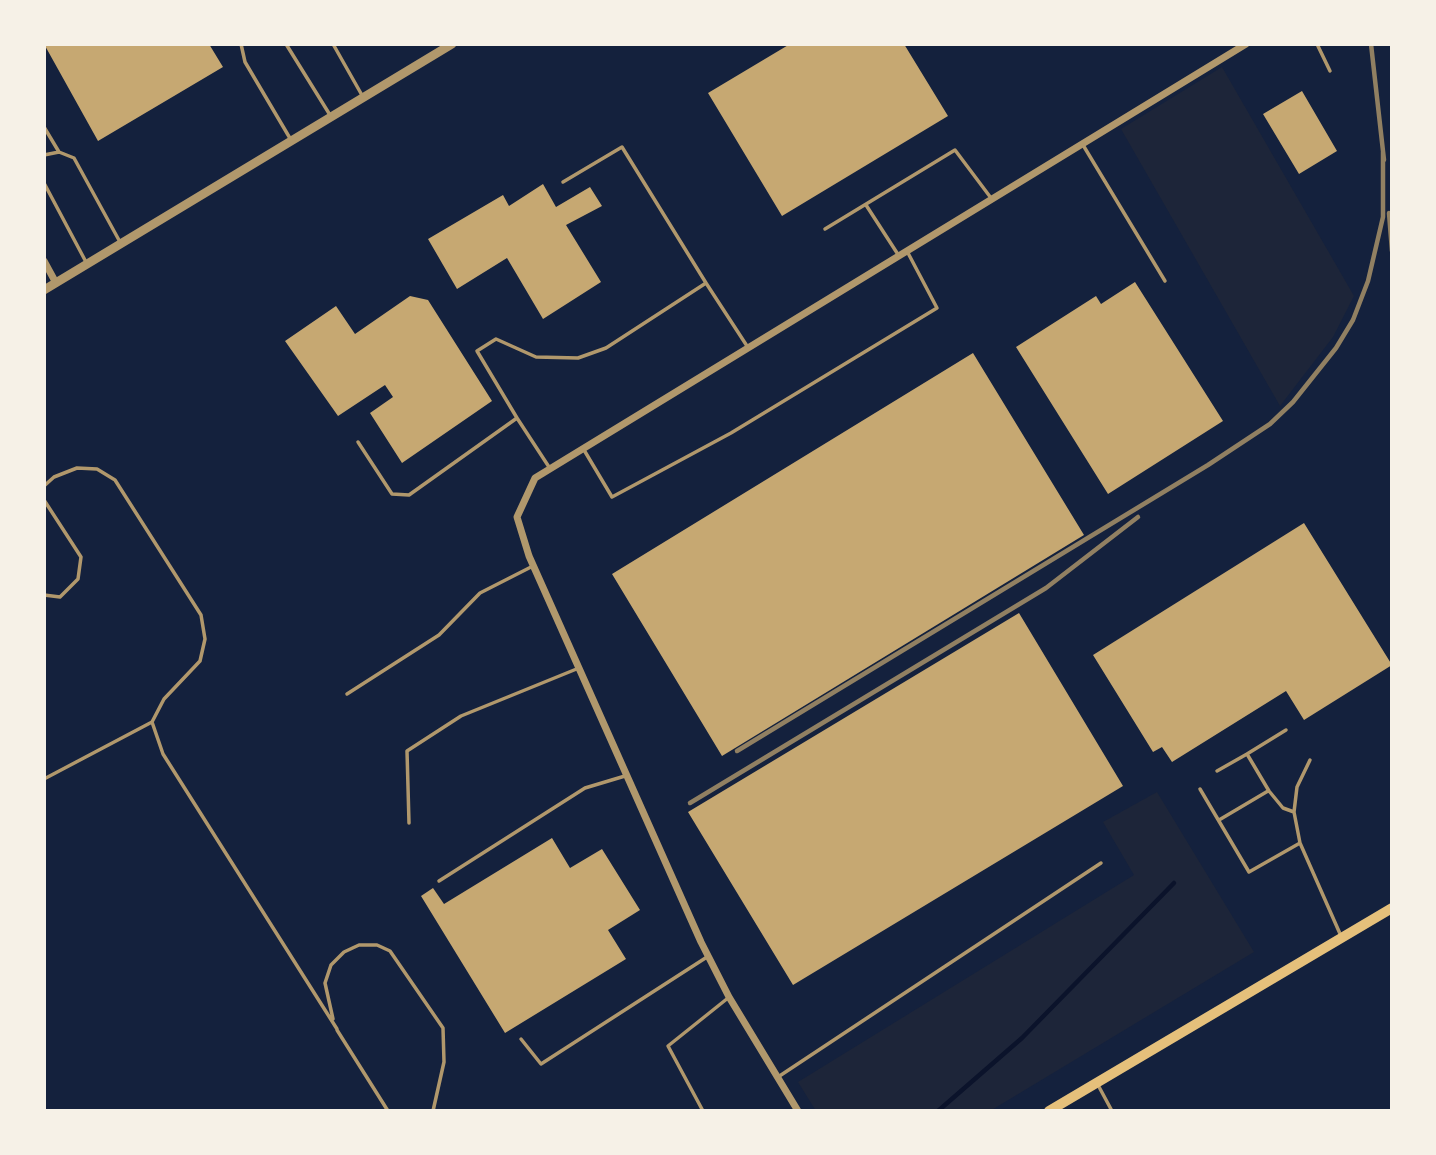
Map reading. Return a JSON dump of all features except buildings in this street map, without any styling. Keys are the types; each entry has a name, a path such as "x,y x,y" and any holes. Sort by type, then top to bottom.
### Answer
{"main road":[{"path":"1049,1111 1392,908"}],"street":[{"path":"44,290 452,44"},
{"path":"798,1111 729,997 709,956 533,566 517,517 535,478 1246,44"},
{"path":"44,261 56,283"}],"lane":[{"path":"241,44 245,62 291,141"},
{"path":"286,44 331,117"},
{"path":"332,44 363,97"},
{"path":"1317,44 1330,71"},
{"path":"44,106 44,121"},
{"path":"44,127 59,152"},
{"path":"1083,144 1165,281"},
{"path":"563,182 622,147 748,348"},
{"path":"825,229 955,150 992,199"},
{"path":"44,155 59,152 74,158 121,243"},
{"path":"44,183 87,264"},
{"path":"866,205 899,256"},
{"path":"583,449 612,497 731,433 937,308 907,251"},
{"path":"551,469 477,351 496,339 537,357 578,358 606,348 706,283"},
{"path":"358,442 392,494 409,495 517,418"},
{"path":"44,486 54,477 77,468 97,469 115,480 201,615 205,639 200,661 164,699 152,722 44,779"},
{"path":"44,500 81,557 78,579 60,597 44,596"},
{"path":"347,694 439,635 480,593 533,566"},
{"path":"409,823 407,751 461,716 579,668"},
{"path":"152,722 163,754 387,1111"},
{"path":"1217,771 1286,730"},
{"path":"1247,754 1269,791 1283,808 1294,812"},
{"path":"1310,760 1297,788 1294,812 1300,843 1342,937"},
{"path":"439,881 585,788 627,775"},
{"path":"1200,789 1249,872 1300,843"},
{"path":"1219,820 1269,791"},
{"path":"778,1077 1101,863"},
{"path":"337,1029 328,1006 325,983 331,965 344,951 359,944 377,945 390,951 443,1028 444,1062 433,1111"},
{"path":"521,1039 541,1064 709,956"},
{"path":"703,1111 667,1046 729,997"},
{"path":"1097,1083 1112,1111"}],"shaded area":[{"path":"1222,67 1354,296 1333,337 1280,406 1121,129"},
{"path":"1157,792 1254,952 990,1111 816,1111 798,1082 1134,875 1103,822"}],"waterway":[{"path":"938,1111 1022,1038 1174,883"}],"railway":[{"path":"1371,44 1384,160"},
{"path":"737,751 1208,465 1270,424 1293,402 1336,348 1353,320 1368,281 1383,217 1383,152"},
{"path":"1389,213 1392,251"},
{"path":"690,803 1046,588 1138,517"}]}
